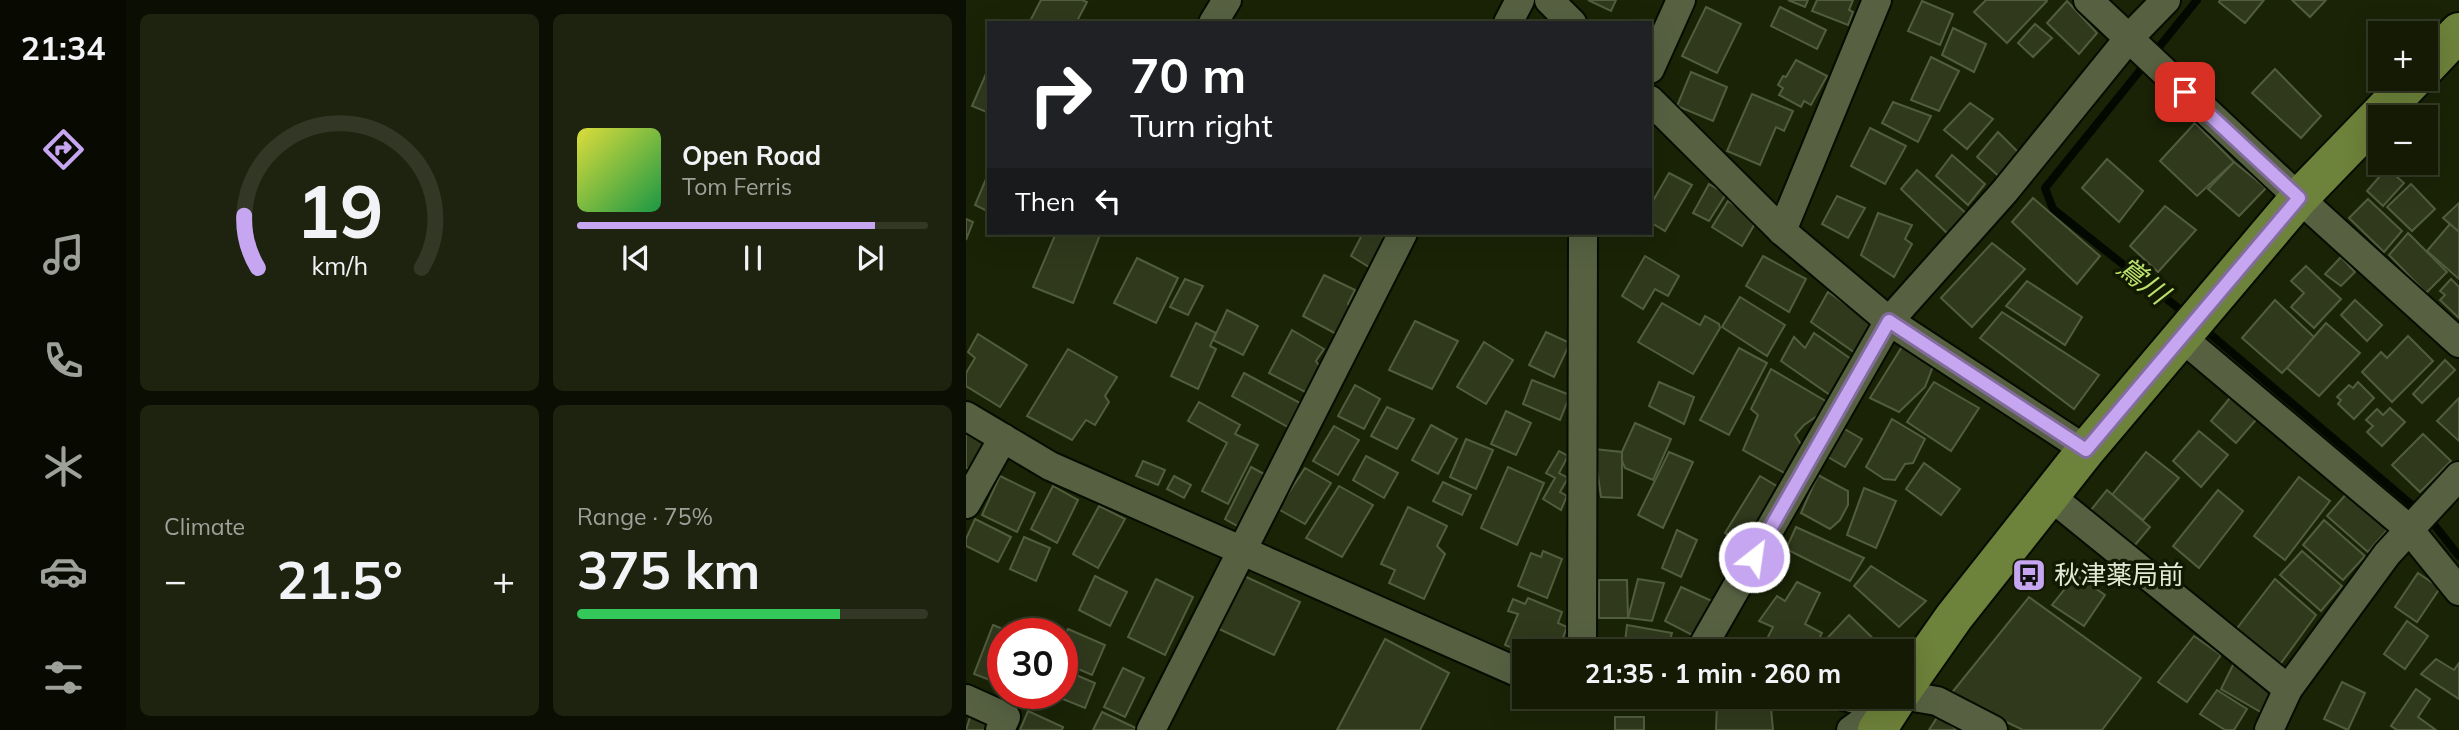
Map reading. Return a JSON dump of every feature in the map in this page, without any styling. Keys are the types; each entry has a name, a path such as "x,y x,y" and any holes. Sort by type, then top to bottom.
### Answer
{"main road":[{"path":"2438,54 2459,32"},
{"path":"1914,675 1954,617 2086,450 2299,198 2402,91"},
{"path":"1877,730 1891,709"}],"street":[{"path":"1509,21 1520,0"},
{"path":"1549,0 1570,21"},
{"path":"1652,65 1681,0"},
{"path":"1782,231 1877,0"},
{"path":"2088,0 2299,198 2459,343"},
{"path":"1707,639 1889,321 2005,191 2129,38 2166,0"},
{"path":"1652,102 1782,231 1889,321 2086,450"},
{"path":"1151,730 1402,235"},
{"path":"1582,639 1583,235"},
{"path":"2181,337 2408,528 2459,591"},
{"path":"966,416 1051,466 1512,670"},
{"path":"966,504 1003,438"},
{"path":"2269,730 2288,689 2387,554 2408,528 2459,476"},
{"path":"2050,496 2288,689"},
{"path":"1914,697 1937,701 1993,730"},
{"path":"966,699 1006,717 1000,730"},
{"path":"1851,730 1880,709"}],"building":[{"path":"1041,0 1087,2 1077,21 1030,21"},
{"path":"1588,0 1616,0 1611,11"},
{"path":"1788,0 1808,0 1805,7"},
{"path":"1817,0 1853,0 1849,10 1853,12 1848,25 1812,11"},
{"path":"1986,0 2047,1 2007,43 1974,12"},
{"path":"2264,0 2245,23 2219,2"},
{"path":"2292,0 2326,0 2310,17"},
{"path":"1922,1 1953,14 1940,45 1908,31"},
{"path":"2067,1 2097,33 2079,54 2047,23"},
{"path":"1706,7 1741,24 1717,73 1682,56"},
{"path":"1780,7 1826,30 1817,49 1771,26"},
{"path":"2035,24 2052,38 2033,57 2018,43"},
{"path":"1953,28 1986,44 1974,72 1942,55"},
{"path":"1931,57 1959,71 1939,111 1911,100"},
{"path":"1796,60 1827,76 1811,105 1804,101 1801,107 1779,95 1783,88 1778,85"},
{"path":"2275,69 2321,116 2301,138 2252,93"},
{"path":"987,72 987,112 972,106"},
{"path":"1691,72 1727,87 1713,121 1677,106"},
{"path":"1752,94 1793,111 1784,131 1776,127 1760,165 1727,151"},
{"path":"1893,102 1931,116 1918,142 1882,123"},
{"path":"1970,103 1993,119 1967,149 1944,130"},
{"path":"2195,123 2234,162 2197,196 2160,161"},
{"path":"1870,128 1906,146 1885,184 1851,166"},
{"path":"1998,132 2022,156 2002,179 1977,157"},
{"path":"1952,155 1985,184 1968,205 1936,176"},
{"path":"2107,159 2143,191 2119,222 2082,188"},
{"path":"2234,162 2266,188 2239,216 2208,189"},
{"path":"1917,170 1967,214 1948,234 1901,189"},
{"path":"1669,173 1692,185 1665,231 1652,223 1652,203"},
{"path":"2381,175 2395,175 2404,183 2383,206 2367,191"},
{"path":"987,177 987,211 975,205"},
{"path":"1709,184 1726,194 1709,221 1693,213"},
{"path":"2411,184 2435,209 2412,231 2387,207"},
{"path":"1837,196 1865,208 1848,238 1822,224"},
{"path":"2033,198 2100,256 2077,284 2012,222"},
{"path":"2368,199 2402,231 2384,252 2349,218"},
{"path":"1728,201 1757,220 1742,246 1712,227"},
{"path":"2459,203 2459,232 2443,218"},
{"path":"2165,206 2196,230 2158,272 2130,246"},
{"path":"1878,213 1912,225 1905,239 1912,244 1894,277 1861,255"},
{"path":"966,219 973,222 966,240"},
{"path":"2450,224 2459,232 2459,279 2427,251"},
{"path":"2408,233 2447,272 2426,293 2389,255"},
{"path":"1055,235 1100,235 1073,303 1033,287"},
{"path":"1362,235 1379,235 1390,240 1374,270 1351,256"},
{"path":"1992,243 2025,269 1972,327 1941,298"},
{"path":"1645,256 1679,276 1668,296 1655,289 1643,309 1622,296"},
{"path":"1763,256 1806,279 1789,312 1746,286"},
{"path":"2341,257 2355,272 2341,286 2325,274"},
{"path":"1137,258 1178,278 1156,323 1114,303"},
{"path":"2306,266 2341,299 2314,328 2291,307 2304,293 2291,281"},
{"path":"1324,275 1355,290 1348,304 1355,309 1342,337 1303,316"},
{"path":"1185,279 1203,286 1188,315 1170,307"},
{"path":"2451,279 2459,287 2459,318 2440,300 2445,295 2440,291"},
{"path":"2027,281 2082,317 2065,345 2006,306"},
{"path":"1828,292 1876,325 1858,355 1811,322"},
{"path":"1740,297 1785,325 1767,356 1722,327"},
{"path":"2275,300 2315,338 2282,373 2242,338"},
{"path":"2355,300 2382,325 2367,341 2341,315"},
{"path":"1662,303 1700,325 1705,316 1719,324 1720,328 1693,374 1638,342"},
{"path":"1227,310 1258,326 1243,355 1213,340"},
{"path":"2002,312 2099,375 2074,409 1980,338"},
{"path":"1415,321 1458,341 1432,389 1389,370"},
{"path":"1196,323 1216,333 1210,346 1216,349 1198,389 1171,376"},
{"path":"2326,323 2360,353 2319,396 2287,368"},
{"path":"1292,330 1324,349 1316,361 1320,367 1307,393 1269,373"},
{"path":"1546,332 1570,343 1554,377 1529,365"},
{"path":"1814,333 1851,359 1830,395 1781,361 1794,337 1805,348"},
{"path":"978,334 1027,365 1000,407 966,386 966,373 975,358 968,352"},
{"path":"2408,336 2433,361 2392,402 2362,372 2381,352 2387,358"},
{"path":"1484,342 1513,360 1486,404 1457,387"},
{"path":"1903,345 1935,361 1925,387 1899,412 1870,398"},
{"path":"1739,348 1767,363 1729,435 1700,420"},
{"path":"1068,349 1117,377 1105,396 1109,402 1095,425 1086,420 1072,440 1027,416"},
{"path":"2445,360 2455,370 2422,403 2413,394"},
{"path":"1771,369 1829,403 1795,435 1802,446 1788,475 1743,450 1758,415 1751,409"},
{"path":"1244,373 1300,403 1288,427 1232,396"},
{"path":"1532,380 1570,395 1560,420 1523,404"},
{"path":"1659,382 1694,397 1684,424 1649,406"},
{"path":"1934,382 1979,408 1951,451 1907,422"},
{"path":"2358,382 2374,398 2354,419 2338,404 2341,400 2337,397 2349,385 2353,388"},
{"path":"1355,385 1380,399 1364,429 1338,416"},
{"path":"2234,393 2260,415 2236,443 2211,421"},
{"path":"2459,398 2459,441 2437,421"},
{"path":"1199,402 1240,425 1235,434 1258,445 1228,504 1202,491 1227,443 1188,421"},
{"path":"1387,407 1414,419 1397,449 1371,436"},
{"path":"2390,408 2405,422 2382,446 2367,432 2373,426 2366,420 2377,409 2383,415"},
{"path":"1506,411 1531,423 1516,455 1491,444"},
{"path":"1892,419 1925,439 1913,463 1905,464 1895,480 1884,479 1866,467"},
{"path":"1635,423 1671,439 1653,480 1625,468 1620,456"},
{"path":"1431,425 1457,439 1438,474 1412,460"},
{"path":"1334,426 1359,440 1338,475 1313,461"},
{"path":"1841,427 1862,439 1845,467 1823,454"},
{"path":"966,430 989,442 973,471 966,468"},
{"path":"2199,431 2228,455 2201,487 2173,461"},
{"path":"2423,434 2451,461 2420,492 2392,465"},
{"path":"1466,439 1493,450 1476,489 1450,477"},
{"path":"1594,449 1622,452 1622,498 1601,497"},
{"path":"1559,451 1568,456 1559,473 1568,478 1560,492 1567,496 1561,510 1543,499 1555,478 1546,473"},
{"path":"1669,452 1693,462 1663,528 1638,515"},
{"path":"2146,452 2179,478 2143,520 2112,495"},
{"path":"1366,456 1398,473 1384,498 1353,480"},
{"path":"1143,461 1165,470 1158,485 1136,476"},
{"path":"1924,463 1960,489 1941,515 1906,489"},
{"path":"1251,467 1268,476 1241,528 1225,519"},
{"path":"1508,467 1544,483 1517,545 1481,528"},
{"path":"1305,468 1331,483 1305,524 1278,509"},
{"path":"1818,475 1848,491 1848,505 1840,520 1830,529 1801,513"},
{"path":"1000,476 1035,493 1017,532 982,515"},
{"path":"1174,476 1191,485 1184,498 1167,489"},
{"path":"1760,476 1782,489 1747,547 1725,533"},
{"path":"2299,477 2330,501 2285,560 2254,536"},
{"path":"1443,482 1471,495 1462,515 1433,501"},
{"path":"1053,486 1078,500 1057,543 1031,529"},
{"path":"1339,486 1373,505 1342,557 1306,538"},
{"path":"1864,488 1896,501 1876,548 1847,535"},
{"path":"2107,490 2150,527 2130,551 2087,515"},
{"path":"2218,490 2243,511 2199,568 2173,546"},
{"path":"2348,492 2389,528 2368,552 2327,516"},
{"path":"1099,506 1125,519 1098,568 1073,554"},
{"path":"1408,507 1447,526 1437,546 1445,554 1424,599 1389,583 1395,570 1381,564"},
{"path":"975,519 1011,537 998,562 966,546 966,539"},
{"path":"2324,520 2365,556 2343,580 2303,545"},
{"path":"1796,527 1864,558 1850,581 1786,549"},
{"path":"1677,530 1697,540 1681,577 1662,568"},
{"path":"1024,537 1050,548 1036,581 1010,569"},
{"path":"1543,551 1562,559 1547,598 1518,586 1531,553 1541,557"},
{"path":"2302,551 2342,586 2321,611 2280,575"},
{"path":"1871,566 1926,601 1899,627 1854,586"},
{"path":"2418,573 2440,588 2417,622 2395,607"},
{"path":"1242,575 1300,602 1274,655 1217,628"},
{"path":"2076,575 2105,595 2084,626 2052,605"},
{"path":"1095,576 1127,592 1110,626 1079,610"},
{"path":"1156,579 1193,597 1165,655 1128,637"},
{"path":"1638,579 1664,583 1652,621 1628,618"},
{"path":"2275,579 2316,615 2276,670 2231,636"},
{"path":"1599,580 1627,580 1628,618 1599,618"},
{"path":"1797,582 1820,593 1805,624 1822,633 1819,639 1767,639 1773,627 1759,621 1777,596 1785,601"},
{"path":"1681,587 1714,602 1694,636 1665,621"},
{"path":"2029,597 2141,678 2102,730 2023,730 1950,695"},
{"path":"1528,598 1562,612 1558,623 1567,627 1562,639 1512,639 1512,648 1505,645 1518,614 1508,611 1513,599 1525,604"},
{"path":"1849,615 1874,639 1826,639"},
{"path":"2407,621 2428,636 2405,669 2384,654"},
{"path":"1627,625 1672,633 1670,639 1625,639"},
{"path":"1078,633 1105,645 1092,675 1078,669"},
{"path":"2194,636 2221,655 2187,702 2158,682"},
{"path":"1385,639 1449,673 1420,730 1337,730"},
{"path":"987,640 987,679 974,674"},
{"path":"2436,659 2454,670 2459,663 2459,699 2421,674"},
{"path":"2234,663 2277,693 2264,714 2221,689"},
{"path":"1123,668 1144,678 1125,717 1104,707"},
{"path":"1078,676 1095,683 1085,708 1078,705"},
{"path":"2342,682 2365,693 2348,730 2324,719"},
{"path":"2416,689 2430,699 2418,717 2436,730 2397,730 2391,726"},
{"path":"2217,690 2247,709 2234,730 2225,730 2200,714"},
{"path":"1717,709 1771,709 1773,730 1716,730"},
{"path":"1028,711 1063,727 1062,730 1020,730"},
{"path":"1102,712 1140,730 1093,730"},
{"path":"971,714 992,724 990,730 966,730"},
{"path":"1938,716 1956,729 1929,730"},
{"path":"1615,717 1644,717 1644,730 1615,730"}],"waterway":[{"name":"鴬川","path":"2187,315 2053,209 2045,188 2197,0"},
{"name":"鴬川","path":"2203,328 2432,522 2459,556"}],"place":[{"name":"秋津薬局前","path":"2029,575"}],"route":[{"path":"1754,557 1889,321 2086,450 2299,198 2185,92"}]}
